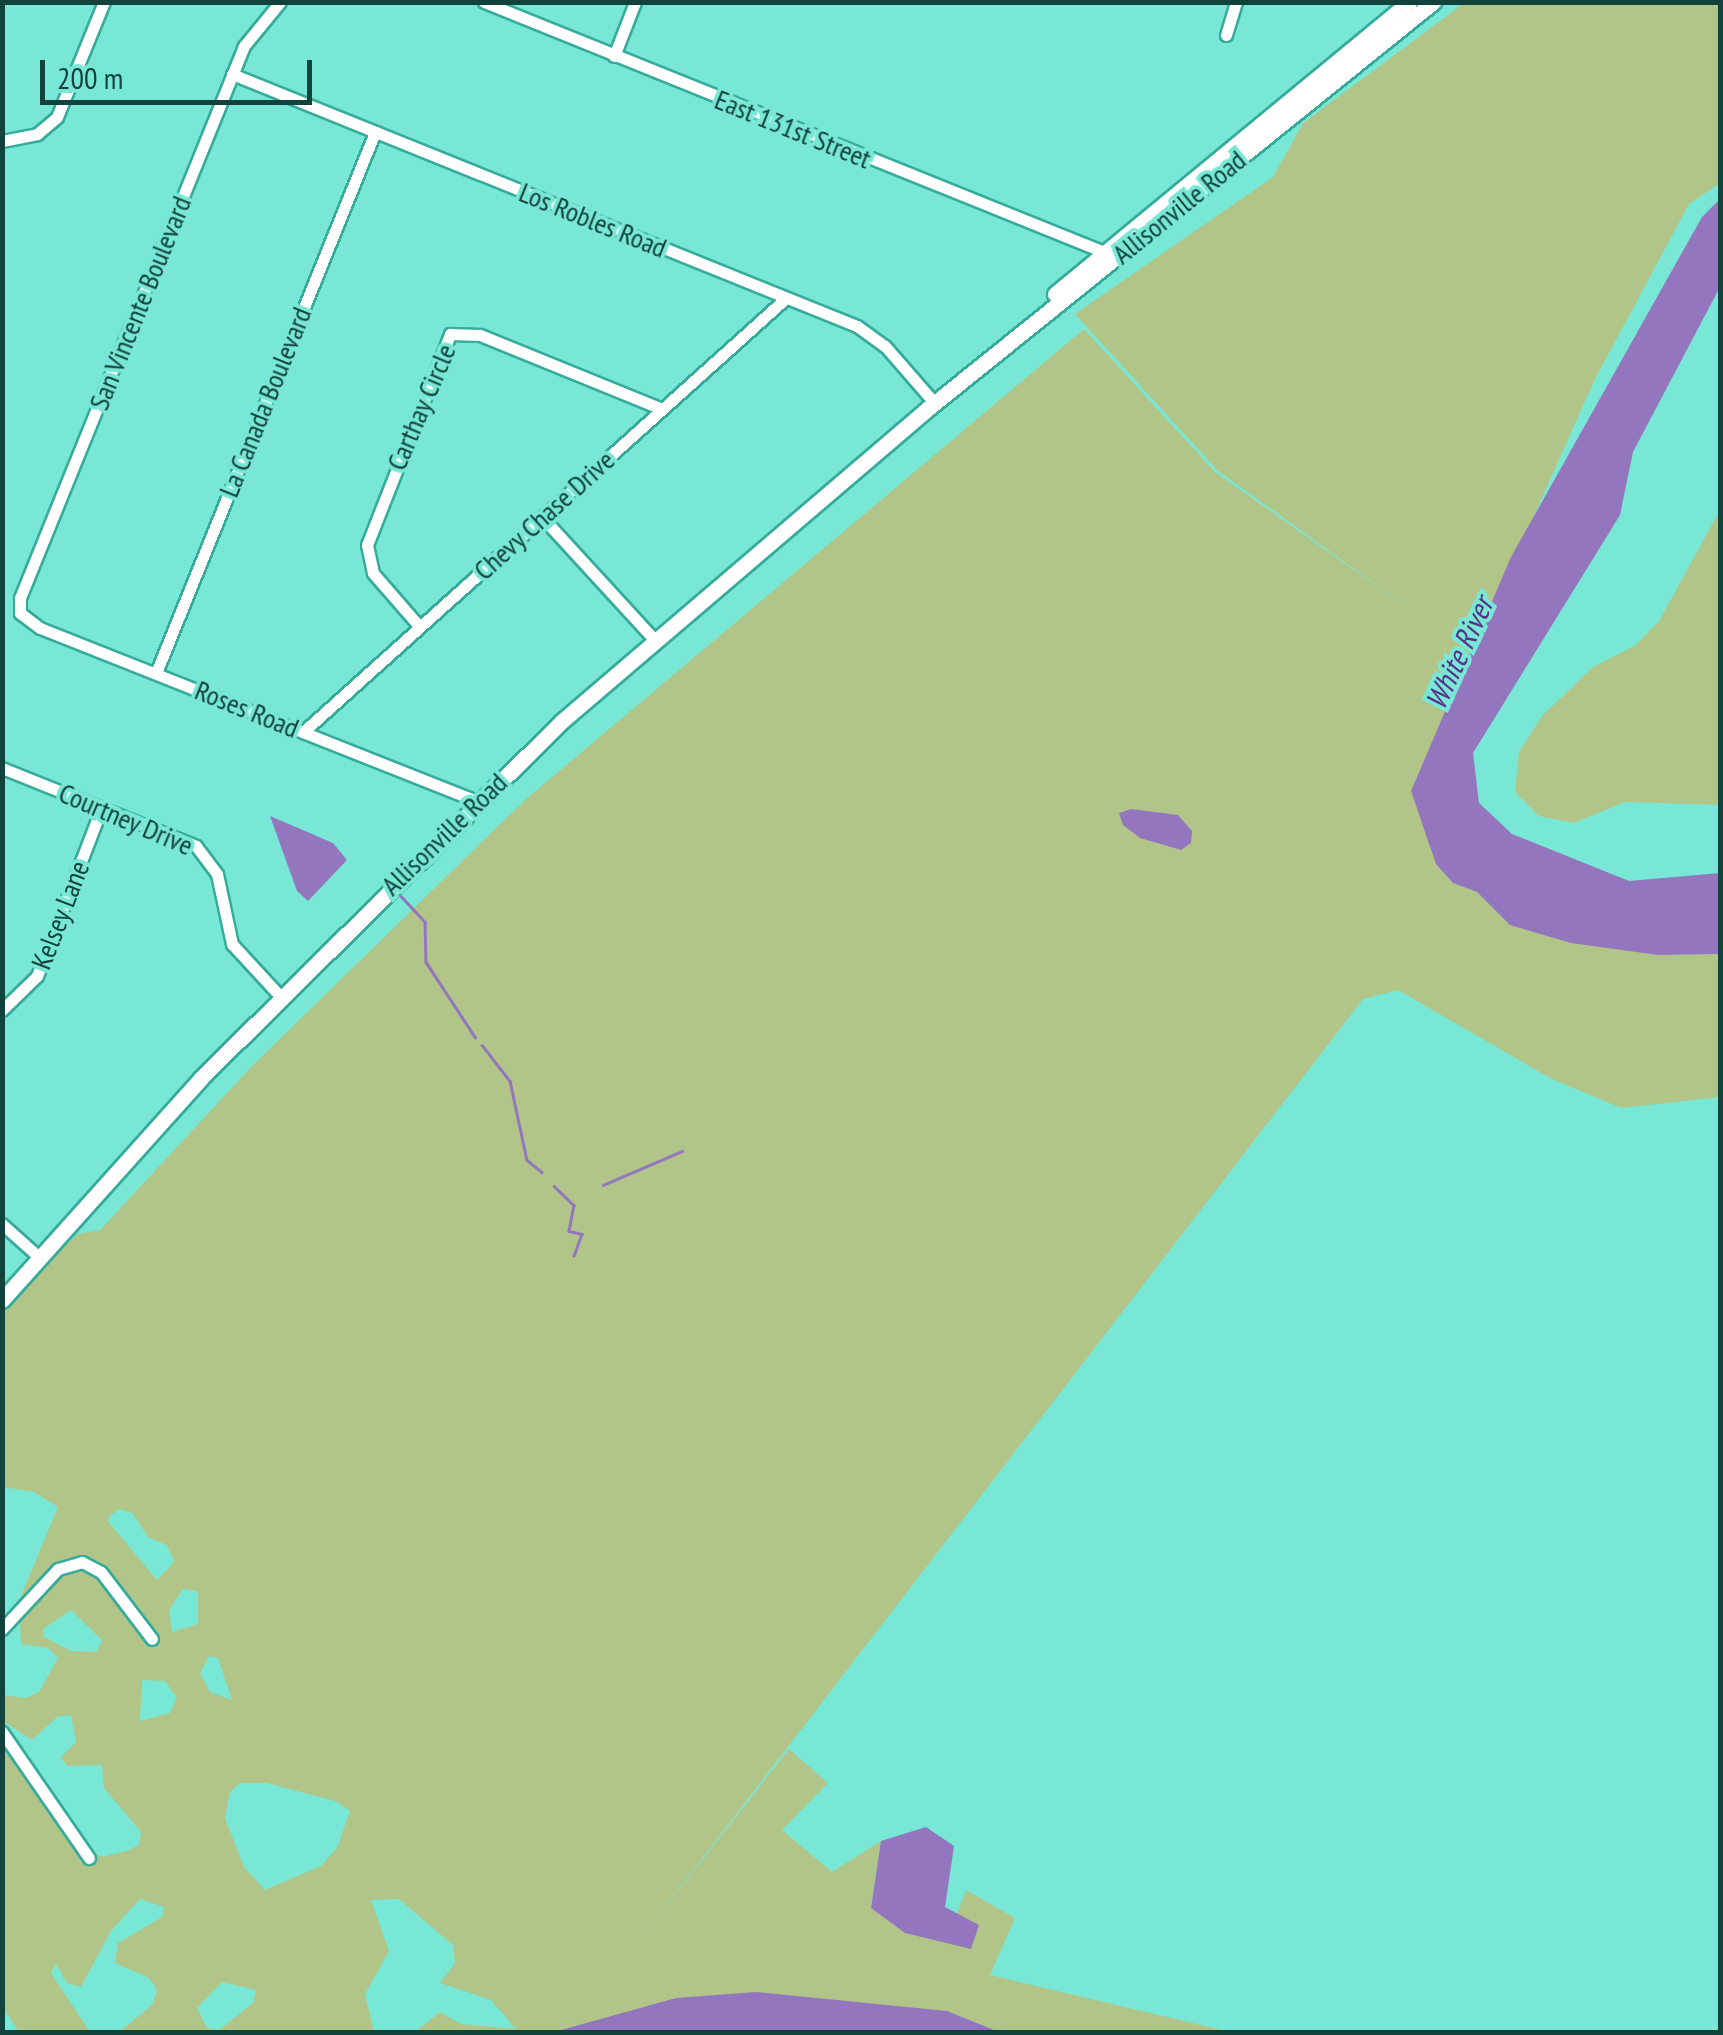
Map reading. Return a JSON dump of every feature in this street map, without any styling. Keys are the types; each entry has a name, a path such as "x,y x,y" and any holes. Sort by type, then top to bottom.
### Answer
{"main road":[{"name":"Allisonville Road","path":"2,1300 280,996 476,801 653,638 1104,252 1409,2"},
{"name":"Allisonville Road","path":"928,405 1434,2"}],"street":[{"path":"2,141 37,134 57,116 104,2"},
{"name":"San Vincente Boulevard","path":"20,613 20,598 232,74 253,30 280,2"},
{"name":"East 131st Street","path":"484,2 1104,252"},
{"path":"614,56 635,2"},
{"path":"1226,35 1236,2"},
{"name":"Los Robles Road","path":"232,74 874,337 928,405"},
{"name":"La Canada Boulevard","path":"156,673 375,132"},
{"name":"Chevy Chase Drive","path":"303,732 786,298"},
{"name":"Carthay Circle","path":"419,626 374,573 368,545 450,334 480,335 662,410"},
{"path":"542,517 653,638"},
{"name":"Roses Road","path":"20,613 32,624 476,801"},
{"name":"Courtney Drive","path":"2,768 203,851 216,874 232,944 280,996"},
{"name":"Kelsey Lane","path":"2,1010 18,1002 37,976 102,807"},
{"path":"2,1224 40,1258"},
{"path":"2,1629 58,1569 82,1562 101,1572 152,1639"},
{"path":"2,1732 89,1858"}],"green space":[{"path":"1464,3 1720,3 1720,183 1689,204 1595,379 1411,791 1453,883 1477,892 1510,925 1658,955 1720,954 1720,1097 1621,1108 1550,1078 1398,990 1363,999 644,1934 789,1749 828,1783 782,1830 832,1872 881,1841 871,1908 978,1925 957,1914 966,1890 1015,1918 990,1975 1231,2032 999,2032 947,2011 583,2024 554,2032 415,2032 440,2012 461,2024 516,2029 491,2000 440,1983 455,1963 453,1945 399,1899 371,1900 389,1951 365,1994 374,2032 119,2032 152,2005 157,1990 149,1978 115,1963 118,1943 162,1917 164,1907 140,1899 111,1931 81,1987 67,1983 56,1964 51,1973 90,2032 19,2032 3,2007 2,1738 89,1851 102,1857 126,1851 139,1845 141,1832 104,1788 102,1765 67,1766 61,1757 76,1742 71,1715 57,1717 32,1740 3,1721 3,1695 26,1698 39,1692 58,1658 48,1648 21,1644 19,1601 58,1507 34,1492 3,1487 3,1313 13,1294 78,1234 100,1230 253,1065 526,799 1084,329 1215,472 1414,612 1217,470 1075,314 1273,177 1303,123","holes":["118,1509 132,1513 149,1538 167,1545 174,1562 157,1580 107,1520","183,1589 198,1591 198,1624 172,1632 169,1610","71,1610 102,1640 97,1652 71,1651 44,1637 43,1629","209,1656 218,1658 232,1700 210,1692 200,1673","142,1680 165,1681 177,1698 170,1713 140,1721","240,1783 267,1783 335,1801 350,1811 337,1848 321,1866 265,1890 244,1867 225,1818 230,1792","222,1982 256,1990 253,2003 219,2030 207,2028 197,2008"]},
{"path":"1720,510 1720,805 1625,802 1574,823 1539,816 1515,792 1519,752 1542,716 1593,667 1636,645 1659,621"}],"shaded area":[{"path":"1720,199 1720,287 1633,452 1620,515 1473,753 1479,803 1512,834 1629,881 1720,873 1720,954 1658,955 1571,943 1510,925 1477,892 1453,883 1436,864 1411,791 1511,557 1702,217"},
{"path":"1131,809 1178,815 1192,831 1191,843 1181,850 1140,838 1123,825 1119,813"},
{"path":"270,816 333,843 347,860 308,901 297,891"},
{"path":"926,1827 954,1846 945,1907 979,1925 971,1949 905,1933 871,1908 881,1841"},
{"path":"756,1992 947,2011 999,2032 554,2032 676,1998"}],"waterway":[{"path":"400,895 425,922 426,962 475,1037"},
{"path":"482,1045 510,1081 527,1160 542,1172"},
{"path":"603,1185 682,1151"},
{"path":"554,1186 574,1205 569,1231 582,1234 574,1256"}],"water label":[{"name":"White River","path":"1459,653"}]}
